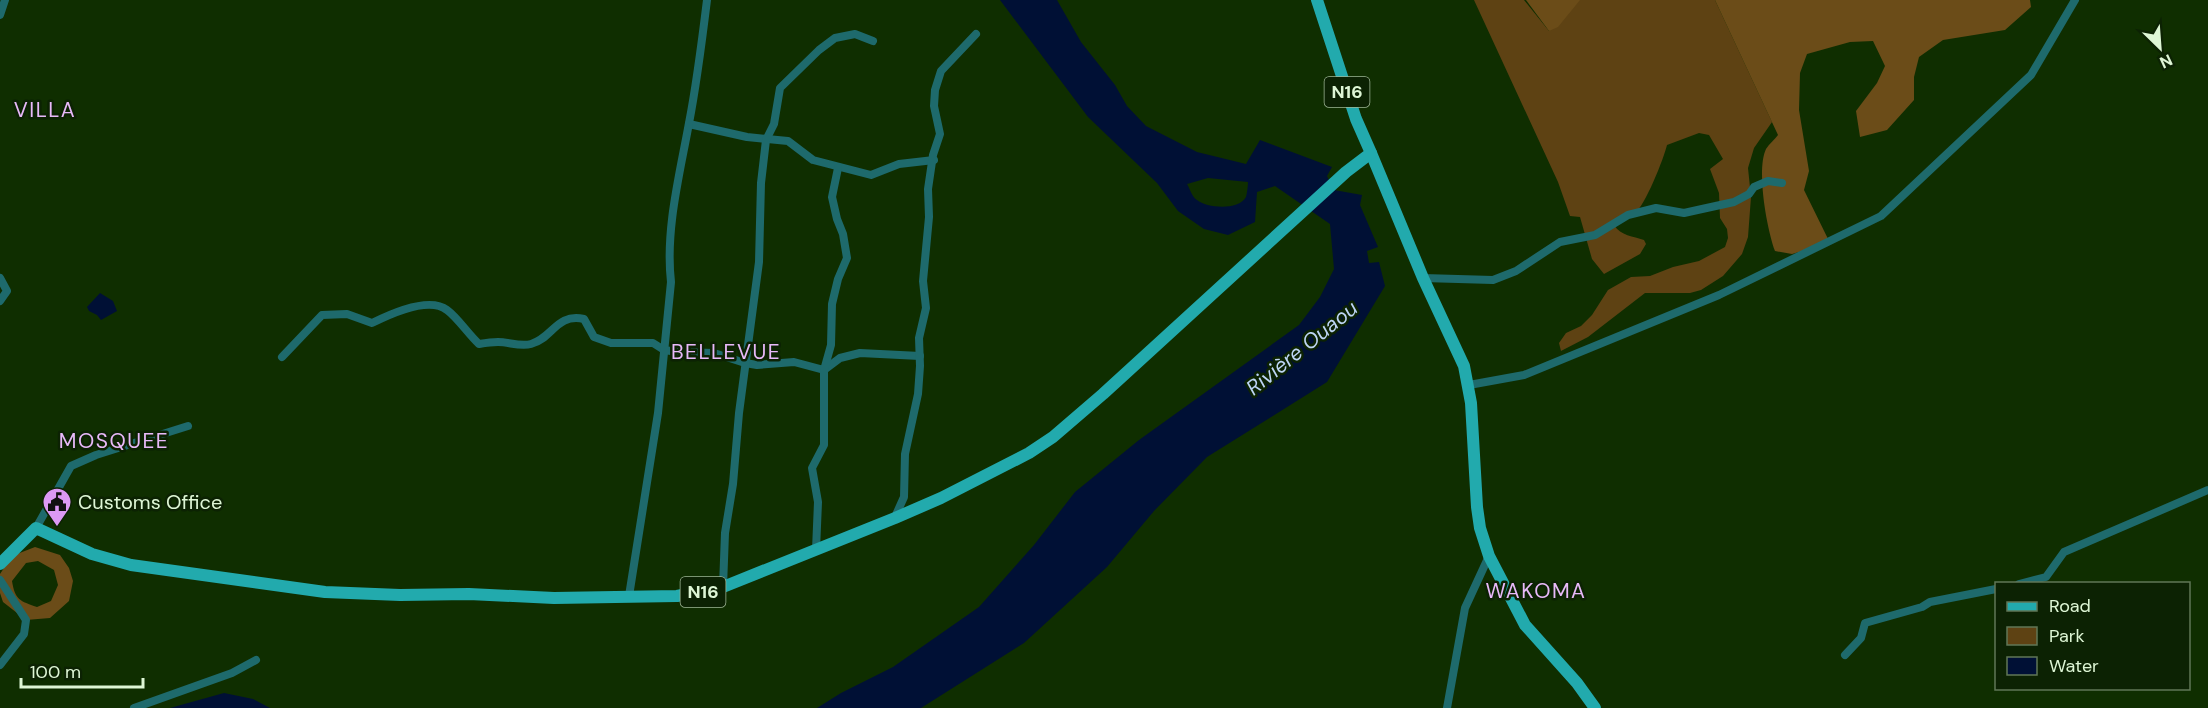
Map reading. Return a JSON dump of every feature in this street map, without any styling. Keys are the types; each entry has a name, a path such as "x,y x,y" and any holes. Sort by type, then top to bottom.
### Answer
{"main road":[{"name":"N16","path":"1317,0 1356,119 1423,278 1464,366 1469,385 1477,507 1480,528 1489,556 1525,625 1577,683 1595,708"},
{"name":"N16","path":"36,528 92,554 131,565 325,592 554,598 677,596 723,587 941,498 1019,458 1053,437 1346,172 1371,153"},
{"path":"0,564 36,528"}],"street":[{"path":"0,15 5,0"},
{"path":"629,596 652,455 671,282 669,261 681,157 689,124 707,0"},
{"path":"1469,385 1524,375 1708,300 1881,216 2031,75 2075,0"},
{"path":"723,587 725,533 733,484 745,363 759,262 761,183 766,140 774,124 780,88 819,50 835,39 855,34 873,41"},
{"path":"895,518 904,497 905,454 918,394 919,338 926,308 922,281 929,217 928,189 933,155 940,134 934,106 935,90 941,71 976,34"},
{"path":"689,124 766,140 788,141 813,160 871,175 899,164 934,160"},
{"path":"816,550 818,502 812,468 824,445 824,370 831,345 832,304 838,279 847,258 843,234 832,197 838,168"},
{"path":"1423,278 1493,280 1516,271 1560,242 1595,235 1628,215 1656,208 1684,213 1734,202 1749,194 1754,187 1768,181 1782,183"},
{"path":"0,278 7,291 0,301"},
{"path":"282,357 322,315 347,314 372,323 396,311 428,304 446,309 479,344 500,342 528,345 538,341 558,324 572,316 584,319 594,337 611,343 653,343 664,350 714,352 745,363 794,362 824,370"},
{"path":"824,370 840,358 860,353 920,357"},
{"path":"36,528 71,466 96,455 188,426"},
{"path":"2027,582 2046,577 2064,552 2208,490"},
{"path":"1447,708 1465,608 1489,556"},
{"path":"0,580 26,620 24,634 0,665"},
{"path":"1845,655 1862,638 1864,623 1922,607 1930,602 1995,589"},
{"path":"134,708 232,673 256,660"}],"green space":[{"path":"1474,0 1524,0 1549,31 1576,0 1715,0 1772,122 1754,148 1748,168 1751,197 1748,237 1742,254 1723,276 1701,290 1690,293 1645,293 1588,337 1561,351 1559,343 1566,333 1581,326 1592,315 1608,290 1631,277 1650,276 1673,267 1699,261 1725,247 1728,238 1727,229 1720,218 1719,193 1710,169 1723,159 1709,135 1699,133 1667,145 1654,181 1639,209 1630,217 1614,225 1624,234 1644,240 1646,244 1640,254 1604,274 1592,259 1580,217 1570,216 1558,182"}],"shaded area":[{"path":"1526,0 1580,0 1558,27 1549,31"},
{"path":"1715,0 2030,0 2031,7 2005,30 1943,40 1919,57 1914,77 1914,100 1887,130 1860,137 1856,111 1877,83 1885,66 1873,41 1850,42 1807,54 1800,73 1799,110 1809,171 1804,190 1830,243 1792,254 1775,251 1762,185 1763,159 1766,149 1778,135"},
{"path":"35,547 60,555 69,568 73,581 69,601 50,618 26,620 3,602 0,593 0,574 12,556","holes":["38,561 54,570 58,585 51,601 37,607 22,601 17,596 12,581 26,563"]}],"water":[{"name":"Rivière Ouaou","path":"1000,0 1057,0 1081,42 1115,85 1127,106 1146,126 1197,152 1246,164 1260,140 1332,167 1327,176 1334,190 1362,195 1360,205 1378,247 1367,251 1369,263 1379,262 1385,286 1327,382 1207,457 1154,511 1107,567 1024,643 921,708 817,708 841,693 893,667 979,607 1034,545 1075,492 1139,440 1299,325 1320,297 1334,269 1330,224 1275,186 1257,192 1255,222 1228,235 1204,229 1178,211 1157,183 1088,117","holes":["1208,178 1248,182 1246,197 1242,201 1222,207 1208,205 1197,200 1187,184"]},
{"path":"100,293 113,301 117,311 101,320 87,307"},
{"path":"224,693 253,699 270,708 170,708"}],"place":[{"name":"Customs Office","path":"57,528"}],"district":[{"name":"VILLA","path":"45,110"},
{"name":"BELLEVUE","path":"726,352"},
{"name":"MOSQUEE","path":"114,441"},
{"name":"WAKOMA","path":"1536,591"}]}
